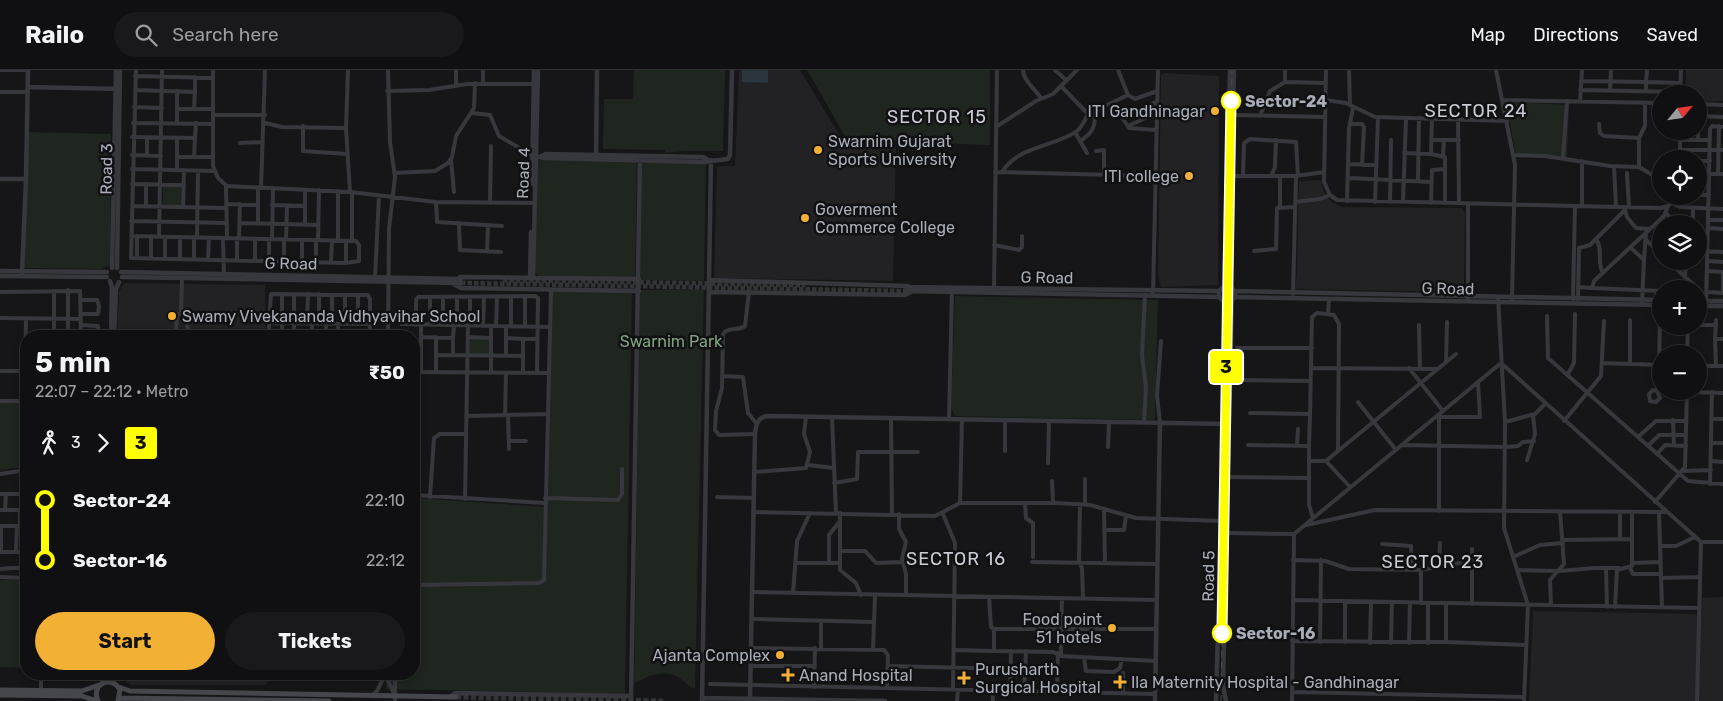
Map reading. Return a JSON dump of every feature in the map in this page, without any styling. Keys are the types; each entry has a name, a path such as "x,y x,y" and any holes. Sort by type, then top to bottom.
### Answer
{"main road":[{"path":"0,690 87,691 101,684 113,682 118,687 130,691 395,698 453,697"},
{"path":"0,695 82,696 98,701 96,691 101,684"},
{"path":"118,687 119,699 329,701"}],"street":[{"path":"0,70 28,70 22,273"},
{"name":"Road 3","path":"116,70 118,89"},
{"name":"Road 3","path":"113,330 118,273 118,89 120,70"},
{"path":"131,236 352,241 359,243 359,261 346,263 131,258 131,236 131,221 132,206 132,137 136,70"},
{"path":"159,236 162,70"},
{"path":"213,70 212,157 214,171 226,186 224,275"},
{"path":"258,224 262,142 265,123 265,70"},
{"path":"348,70 346,128 351,192 352,241"},
{"path":"388,70 387,91 394,173 389,229 388,330"},
{"path":"456,70 456,85"},
{"path":"483,70 483,83"},
{"name":"Road 4","path":"532,278 532,203 537,156 536,84 534,70"},
{"name":"Road 4","path":"536,84 538,70"},
{"path":"596,157 597,70"},
{"path":"472,113 490,115 499,136 537,156 545,158 640,158 704,162 728,159 730,155 732,70"},
{"path":"994,291 997,70"},
{"path":"1023,70 1027,82 1033,86 1041,98"},
{"path":"1055,70 1066,80"},
{"path":"996,127 1041,98 1054,94 1077,70"},
{"path":"1118,70 1128,95 1135,99 1156,91"},
{"path":"1153,293 1156,91 1158,70"},
{"path":"1230,70 1231,115 1232,176 1227,286 1219,294 1224,302 1234,296 1227,286 1231,115 1234,70"},
{"path":"1285,70 1285,82"},
{"path":"1326,70 1324,182 1330,195 1337,200 1626,208 1659,205"},
{"path":"1347,201 1351,106 1349,70"},
{"path":"1496,70 1514,155 1515,205 1512,300"},
{"path":"1580,102 1582,70"},
{"path":"1610,91 1611,70"},
{"path":"1646,91 1647,70"},
{"path":"1581,81 1680,83 1681,70"},
{"path":"135,76 213,78"},
{"path":"194,109 195,77"},
{"path":"1260,116 1270,91 1285,82 1326,83"},
{"path":"387,91 429,90 476,83 536,84"},
{"path":"454,192 451,160 456,136 472,113 475,105 476,83"},
{"path":"28,86 118,89"},
{"path":"1061,86 1088,114"},
{"path":"134,90 194,92"},
{"path":"1580,90 1652,91"},
{"path":"177,91 177,124"},
{"path":"0,92 28,92"},
{"path":"1002,172 1007,165 1030,150 1075,132 1088,114 1128,95"},
{"path":"1326,100 1351,106 1370,116 1378,117 1507,122"},
{"path":"1503,100 1652,103"},
{"path":"1563,158 1567,101"},
{"path":"1122,118 1156,102"},
{"path":"1112,103 1128,126 1156,130"},
{"path":"1639,167 1639,138 1645,126 1645,103"},
{"path":"1708,104 1723,105"},
{"path":"134,107 162,108"},
{"path":"177,109 213,109"},
{"path":"1080,140 1089,135 1095,125 1093,112"},
{"path":"1128,126 1156,113"},
{"path":"213,115 265,115"},
{"path":"1231,115 1325,117"},
{"path":"1708,116 1723,117"},
{"path":"1374,202 1378,117"},
{"path":"1403,202 1406,118"},
{"path":"1418,181 1419,118"},
{"path":"1431,154 1432,119"},
{"path":"1458,120 1459,203"},
{"path":"133,123 213,124"},
{"path":"265,123 282,127 346,128"},
{"path":"194,157 196,124"},
{"path":"1350,124 1362,124 1364,127 1362,165"},
{"path":"1600,124 1600,133 1604,136 1639,138"},
{"path":"303,126 303,151 347,154"},
{"path":"1706,280 1708,261 1709,151 1711,127 1721,127 1720,174 1709,174"},
{"path":"1075,132 1087,153"},
{"path":"132,137 195,138"},
{"path":"147,137 147,155"},
{"path":"177,138 177,170"},
{"path":"1243,176 1246,141 1250,139 1296,142 1297,176 1292,294"},
{"path":"1271,176 1275,167 1276,140"},
{"path":"1390,202 1391,140"},
{"path":"1431,140 1458,140"},
{"path":"1444,140 1443,155 1446,157 1445,203"},
{"path":"1680,140 1680,150"},
{"path":"240,142 262,142"},
{"path":"490,203 491,146"},
{"path":"1096,151 1101,149 1104,152 1104,174"},
{"path":"1709,151 1721,150"},
{"path":"1404,153 1443,155"},
{"path":"132,155 161,156"},
{"path":"1514,155 1563,158 1614,166 1639,167 1652,175"},
{"path":"177,157 212,157"},
{"path":"453,697 455,693 631,699 640,158"},
{"path":"394,173 435,171 451,160"},
{"path":"710,160 702,699 885,701"},
{"path":"1582,161 1582,206"},
{"path":"1349,164 1376,165"},
{"path":"1614,166 1616,207"},
{"path":"1431,203 1432,168 1445,169"},
{"path":"132,169 214,171"},
{"path":"183,208 184,170"},
{"path":"194,258 198,208 198,171"},
{"path":"996,172 1155,176"},
{"path":"1232,176 1297,176 1324,172"},
{"path":"1627,173 1627,217 1634,226 1650,229"},
{"path":"1254,251 1276,249 1277,209 1280,206 1280,176"},
{"path":"1349,178 1431,182"},
{"path":"0,179 26,179"},
{"path":"132,184 184,185"},
{"path":"146,184 146,207"},
{"path":"226,186 338,191 436,202 532,203"},
{"path":"269,261 272,189"},
{"path":"305,190 305,224"},
{"path":"316,262 319,190"},
{"path":"338,191 338,241"},
{"path":"1280,206 1320,199 1330,195"},
{"path":"375,277 379,196"},
{"path":"436,202 436,221 502,226"},
{"path":"132,206 198,208 240,204 258,205"},
{"path":"237,260 240,204"},
{"path":"1468,204 1468,299"},
{"path":"1592,288 1592,282 1650,229 1666,213 1670,205"},
{"path":"1673,205 1723,209"},
{"path":"272,206 305,206"},
{"path":"284,261 287,206"},
{"path":"1575,206 1576,299"},
{"path":"1576,299 1579,250 1588,246 1596,239 1626,208"},
{"path":"1693,208 1693,215"},
{"path":"1708,220 1723,220"},
{"path":"131,221 226,223"},
{"path":"240,223 318,225"},
{"path":"459,224 460,250 501,252"},
{"path":"487,251 488,225"},
{"path":"1708,228 1723,229"},
{"path":"1642,302 1646,232"},
{"path":"137,236 137,257"},
{"path":"151,258 152,236"},
{"path":"994,244 1019,250 1022,247 1022,236"},
{"path":"165,258 166,237"},
{"path":"180,237 180,258"},
{"path":"208,238 208,259"},
{"path":"255,239 255,261"},
{"path":"1596,239 1601,248 1600,264 1603,273"},
{"path":"302,240 302,262"},
{"path":"1646,240 1652,246"},
{"path":"332,241 332,262"},
{"path":"346,241 346,263"},
{"path":"1708,251 1723,252 1723,245"},
{"path":"1630,248 1644,260"},
{"path":"1708,261 1723,262"},
{"path":"1678,270 1688,280"},
{"path":"1685,270 1685,277"},
{"path":"0,271 108,277 118,273"},
{"path":"1707,271 1723,272 1723,293 1707,295"},
{"path":"0,276 22,273"},
{"path":"108,277 118,273"},
{"name":"G Road","path":"118,273 375,277 389,280"},
{"name":"G Road","path":"118,273 182,278 461,281"},
{"name":"Road 3","path":"108,277 112,287 113,330"},
{"path":"639,279 462,277 453,281 461,288 639,291"},
{"path":"176,330 176,320 181,313 182,278"},
{"path":"709,280 904,284 912,289 906,295 709,292"},
{"path":"1578,287 1652,290"},
{"name":"G Road","path":"905,289 1145,295 1153,293"},
{"path":"68,290 68,330"},
{"path":"420,585 542,582 545,577 550,290"},
{"path":"949,419 952,290"},
{"path":"0,292 80,291 81,330"},
{"name":"G Road","path":"994,291 1219,294"},
{"path":"54,292 54,330"},
{"path":"749,292 745,326 727,330 723,334 722,392 716,411 716,433 719,435 755,434"},
{"path":"282,294 282,330"},
{"path":"269,330 270,296 282,294 358,295 370,297 370,330"},
{"path":"294,294 294,330"},
{"path":"308,294 311,330"},
{"path":"319,294 319,323"},
{"name":"G Road","path":"1234,296 1292,294 1468,299"},
{"path":"332,295 332,324"},
{"path":"345,295 345,324"},
{"path":"358,295 358,324"},
{"path":"1144,422 1146,388 1142,355 1145,295"},
{"path":"524,326 525,296"},
{"path":"416,325 416,300 418,297 535,296 538,298 537,373"},
{"name":"G Road","path":"1234,296 1329,299 1498,299 1642,302"},
{"name":"Road 5","path":"1216,701 1226,424 1234,296"},
{"path":"1707,296 1723,301"},
{"path":"430,297 430,325"},
{"path":"443,297 443,325"},
{"path":"453,355 457,297"},
{"path":"464,499 470,297"},
{"path":"484,297 484,326"},
{"path":"491,373 491,338 497,297"},
{"path":"506,356 506,338 509,326 511,297"},
{"path":"1707,297 1723,306"},
{"path":"1328,314 1329,299"},
{"path":"1292,692 1524,699 1528,605 1504,528 1505,422 1498,299"},
{"name":"G Road","path":"1512,300 1576,299 1652,303"},
{"path":"81,300 97,300 99,306 98,314 81,314"},
{"name":"Road 5","path":"1224,302 1228,477 1223,685 1226,701"},
{"path":"181,313 186,317 188,330"},
{"path":"1313,518 1309,505 1310,380 1312,317 1317,313 1336,317 1339,324 1338,451"},
{"path":"1568,374 1574,363 1575,314"},
{"path":"1547,316 1547,355 1657,454 1682,472 1692,482 1723,484"},
{"path":"0,318 81,320"},
{"path":"26,319 26,330"},
{"path":"1630,320 1630,364"},
{"path":"1564,421 1589,393 1601,376 1604,321"},
{"path":"269,322 370,324"},
{"path":"1446,362 1447,322"},
{"path":"326,323 326,330"},
{"path":"1707,324 1716,323 1716,366"},
{"path":"338,324 338,330"},
{"path":"401,324 548,326"},
{"path":"81,325 98,326 98,330"},
{"path":"422,325 421,372 548,374"},
{"path":"1419,325 1420,369"},
{"path":"421,337 453,338"},
{"path":"436,337 436,372"},
{"path":"468,338 491,338"},
{"path":"506,338 537,339"},
{"path":"523,339 523,373"},
{"path":"1715,339 1723,339"},
{"path":"1155,701 1160,423 1157,395 1162,341"},
{"path":"1237,348 1312,348"},
{"path":"1309,461 1326,461 1456,354"},
{"path":"436,355 523,356"},
{"path":"1228,533 1294,534 1501,363"},
{"path":"1501,363 1654,502 1701,542 1723,542"},
{"path":"1602,363 1652,365"},
{"path":"1707,366 1723,366"},
{"path":"1311,368 1437,369"},
{"path":"1409,368 1443,411"},
{"path":"0,371 20,372"},
{"path":"506,373 506,415 509,449"},
{"path":"723,376 743,378 748,413 757,424"},
{"path":"1236,380 1310,380"},
{"path":"1439,415 1480,417 1478,382"},
{"path":"1707,392 1723,392"},
{"path":"1710,484 1712,392"},
{"path":"0,400 20,401"},
{"path":"1654,502 1682,472 1686,446 1687,400"},
{"path":"1358,402 1396,450"},
{"path":"1505,422 1533,415 1545,404"},
{"path":"1250,413 1310,414"},
{"path":"467,416 547,414"},
{"path":"1439,415 1440,511"},
{"path":"1527,460 1534,441 1533,415"},
{"path":"750,699 755,434 757,424 765,417 1226,424"},
{"path":"806,417 804,434 810,452 808,466"},
{"path":"832,418 834,483 840,521 840,570 856,583 861,594"},
{"path":"891,418 892,514"},
{"path":"1712,419 1723,419"},
{"path":"960,503 962,420"},
{"path":"1005,420 1005,451"},
{"path":"1673,420 1674,445"},
{"path":"1048,463 1049,421"},
{"path":"1638,437 1653,422 1686,421"},
{"path":"1108,447 1109,422"},
{"path":"1297,445 1298,429"},
{"path":"430,497 434,438 440,434 466,434"},
{"path":"1648,446 1659,435 1686,435"},
{"path":"1659,435 1665,445"},
{"path":"509,441 526,441"},
{"path":"1402,444 1438,447 1505,447 1518,446 1523,442 1534,441"},
{"path":"1711,443 1723,443"},
{"path":"1657,454 1665,445 1686,446"},
{"path":"1248,446 1309,446"},
{"path":"834,483 857,479 858,452 918,452"},
{"path":"1326,461 1350,487"},
{"path":"1711,462 1723,462"},
{"path":"754,472 798,470 808,466 834,468"},
{"path":"420,496 545,501 620,499 622,494 622,469"},
{"path":"1682,472 1711,470"},
{"path":"0,474 20,471"},
{"path":"1228,477 1309,478"},
{"path":"1083,599 1080,563 1082,504 1085,479"},
{"path":"1052,482 1053,503"},
{"path":"0,494 20,494"},
{"path":"5,510 6,494"},
{"path":"717,497 754,498"},
{"path":"753,512 936,516 943,514 960,503 1053,503 1082,504 1126,516 1158,520 1222,521"},
{"path":"1026,504 1026,518 1033,523 1033,557"},
{"path":"1104,509 1105,563"},
{"path":"0,510 20,510 18,526 20,543"},
{"path":"1304,526 1366,511 1666,512"},
{"path":"1550,605 1550,580 1564,564 1560,511"},
{"path":"1620,512 1620,539"},
{"path":"1659,512 1662,608"},
{"path":"793,593 797,537 807,523 810,513"},
{"path":"1630,568 1632,563 1632,513"},
{"path":"899,514 899,529 906,542 903,562 906,574 906,595"},
{"path":"943,514 952,530 955,543 954,668 958,701"},
{"path":"1104,530 1124,530 1126,516"},
{"path":"829,563 829,535 840,521"},
{"path":"18,526 0,526 0,552 20,552"},
{"path":"1292,701 1294,534"},
{"path":"1660,546 1676,546 1695,537"},
{"path":"1514,557 1540,545 1632,539"},
{"path":"1697,701 1701,542"},
{"path":"1439,567 1440,543"},
{"path":"1382,544 1411,546 1412,570"},
{"path":"1472,550 1472,604"},
{"path":"841,551 865,551 876,563 903,562"},
{"path":"1293,560 1321,560 1348,569 1412,570 1472,562"},
{"path":"1320,642 1321,560"},
{"path":"1032,562 1158,564"},
{"path":"1632,563 1660,562"},
{"path":"796,563 840,563"},
{"path":"1606,568 1607,607"},
{"path":"1615,607 1616,572 1619,568"},
{"path":"1518,570 1559,571 1630,568"},
{"path":"1630,568 1634,574 1700,577"},
{"path":"0,569 20,569"},
{"path":"1421,570 1421,603"},
{"path":"0,577 20,578"},
{"path":"752,592 1157,600"},
{"path":"873,650 875,595"},
{"path":"989,597 991,627 994,629 994,651"},
{"path":"1057,692 1062,598"},
{"path":"1293,600 1699,608"},
{"path":"1345,602 1345,642"},
{"path":"1370,643 1371,602"},
{"path":"1391,643 1392,602"},
{"path":"1409,643 1410,603"},
{"path":"1428,603 1428,642"},
{"path":"1446,603 1446,642"},
{"path":"752,619 874,622"},
{"path":"821,621 821,648"},
{"path":"994,629 1156,629"},
{"path":"1292,641 1446,642 1526,645"},
{"path":"751,648 821,648 886,651 888,666 887,688"},
{"path":"814,687 815,648"},
{"path":"954,650 1026,651 1084,658 1156,661"},
{"path":"1010,691 1011,651"},
{"path":"1024,691 1026,651"},
{"path":"1084,658 1086,671 1114,672 1120,668 1122,659"},
{"path":"751,666 814,666"},
{"path":"888,666 1011,669"},
{"path":"1123,673 1123,693"},
{"path":"41,680 41,690"},
{"path":"101,684 103,680"},
{"path":"372,696 381,686 383,680"},
{"path":"387,680 395,698"},
{"path":"395,680 395,698"},
{"path":"710,684 1155,694"},
{"path":"992,690 993,701"}],"shaded area":[{"name":"Goverment Commerce College","path":"739,70 800,70 846,146 896,147 893,281 714,278 717,166 735,166"},
{"path":"742,70 768,70 768,83 742,82"},
{"path":"1686,70 1723,70 1723,101 1708,102 1708,85 1686,85"},
{"name":"ITI college","path":"1164,73 1219,76 1218,285 1161,287 1158,276 1161,75"},
{"path":"1321,180 1323,190 1330,201 1342,207 1462,208 1465,214 1464,286 1456,292 1295,289 1299,181"},
{"path":"124,283 265,285 266,330 117,330 119,292"},
{"path":"1723,597 1723,701 1529,701 1533,611 1701,614 1702,598"},
{"path":"123,680 268,680 266,685 131,685"}],"green space":[{"path":"634,70 725,70 723,151 665,153 665,150 603,149 604,99 633,99"},
{"path":"807,70 990,70 990,145 847,140"},
{"path":"1506,102 1569,105 1567,158 1516,157"},
{"path":"29,132 111,134 110,265 101,269 24,268"},
{"path":"537,160 635,161 637,165 635,279 539,279 534,269"},
{"path":"642,162 706,163 704,281 640,280"},
{"path":"163,187 181,187 181,205 163,205"},
{"path":"551,288 632,290 625,694 386,689 386,680 420,680 420,498 546,507"},
{"name":"Swarnim Park","path":"704,289 695,689 670,674 658,674 634,684 640,290"},
{"path":"955,296 1158,300 1155,420 955,416 951,407"},
{"path":"470,339 489,339 489,355 470,354"},
{"path":"0,402 20,402 20,468 0,471"},
{"path":"0,580 20,580 20,668 0,667"}],"tunnel":[{"path":"503,280 805,285"},
{"path":"461,283 905,291"},
{"path":"456,697 663,701"}],"railway":[{"path":"1221,701 1232,70"}],"metro line":[{"name":"3","path":"1222,633 1231,101"}],"place":[{"name":"Sector-24","path":"1231,101"},
{"name":"ITI Gandhinagar","path":"1215,111"},
{"name":"Swarnim Gujarat Sports University","path":"818,150"},
{"name":"ITI college","path":"1189,176"},
{"name":"Goverment Commerce College","path":"805,218"},
{"name":"Swamy Vivekananda Vidhyavihar School","path":"172,316"},
{"name":"Food point 51 hotels","path":"1112,628"},
{"name":"Sector-16","path":"1222,633"},
{"name":"Ajanta Complex","path":"780,655"},
{"name":"Anand Hospital","path":"788,675"},
{"name":"Purusharth Surgical Hospital","path":"964,678"},
{"name":"Ila Maternity Hospital - Gandhinagar","path":"1120,682"}],"district":[{"name":"SECTOR 24","path":"1476,111"},
{"name":"SECTOR 15","path":"937,117"},
{"name":"SECTOR 16","path":"956,559"},
{"name":"SECTOR 23","path":"1433,562"}]}
